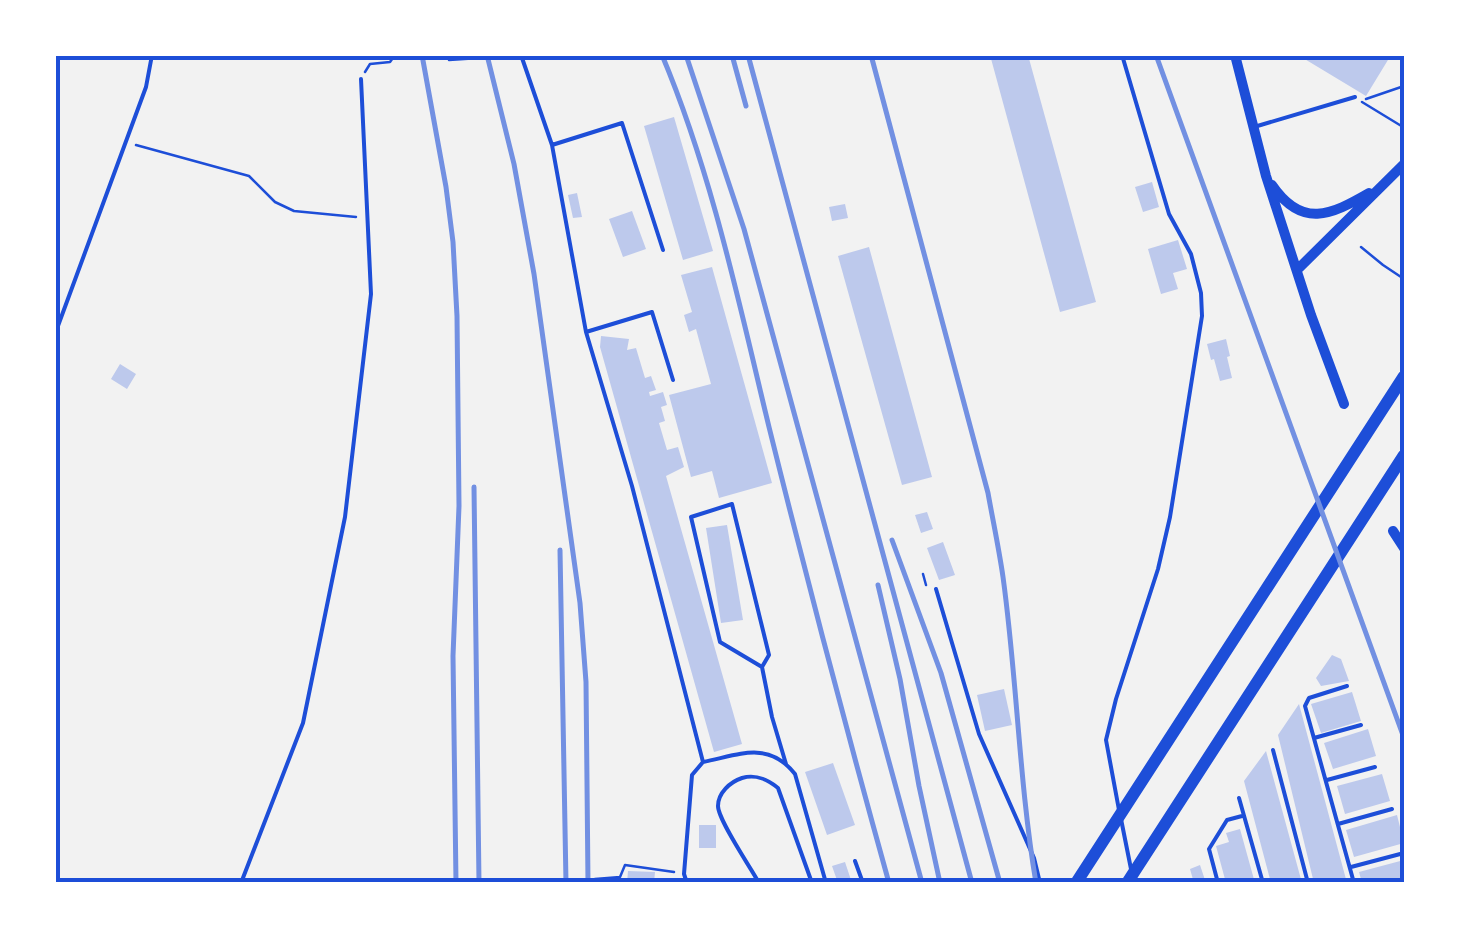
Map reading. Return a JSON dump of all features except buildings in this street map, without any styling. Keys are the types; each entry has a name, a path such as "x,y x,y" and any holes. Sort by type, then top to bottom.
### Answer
{"main road":[{"path":"1076,883 1404,376"},
{"path":"1130,883 1402,458"}],"street":[{"path":"1235,55 1266,176 1344,404"},
{"path":"1297,270 1404,164"},
{"path":"1266,176 1285,201 1318,215 1342,208 1380,187"},
{"path":"1393,531 1404,548"}],"lane":[{"path":"55,334 146,87 152,55"},
{"path":"521,55 552,145 586,332 632,486 703,762"},
{"path":"1122,55 1169,214 1191,254 1201,293 1202,316 1170,518 1106,740 1130,883"},
{"path":"240,883 302,722 344,517 371,294 362,79"},
{"path":"1254,127 1358,99"},
{"path":"552,145 622,124 663,250"},
{"path":"586,332 652,312 673,380"},
{"path":"762,667 720,642 690,517 732,504 769,655 762,667 786,764"},
{"path":"936,589 979,734 1034,858 1040,883"},
{"path":"1347,686 1309,698 1304,706 1354,883"},
{"path":"1314,738 1362,725"},
{"path":"1273,750 1308,883"},
{"path":"687,883 684,874 692,775 703,762 759,751 773,755 794,774 826,883"},
{"path":"1325,780 1376,766"},
{"path":"759,883 718,804 728,785 748,776 770,781 778,788 812,883"},
{"path":"1239,798 1263,883"},
{"path":"1338,824 1392,809"},
{"path":"1218,883 1208,849 1228,820 1244,816"},
{"path":"1350,868 1404,853"},
{"path":"855,861 863,883"}],"path":[{"path":"362,79 370,64 390,62 396,55"},
{"path":"448,55 449,60 501,57"},
{"path":"1358,99 1404,86"},
{"path":"1358,99 1403,127"},
{"path":"125,142 249,176 275,202 294,211 368,218"},
{"path":"1361,247 1404,278"},
{"path":"594,879 620,877 625,865 684,874"}],"railway":[{"path":"422,55 446,187 457,316 459,506 453,656 456,883"},
{"path":"487,55 514,164 534,274 580,603 586,682 588,883"},
{"path":"662,55 696,146 723,239 889,883"},
{"path":"686,55 744,229 922,883"},
{"path":"732,55 746,106"},
{"path":"748,55 972,883"},
{"path":"871,55 988,493 1008,615 1036,883"},
{"path":"1156,55 1404,738"},
{"path":"474,487 479,883"},
{"path":"892,540 941,673 1000,883"},
{"path":"560,550 566,883"},
{"path":"878,585 940,883"}]}
